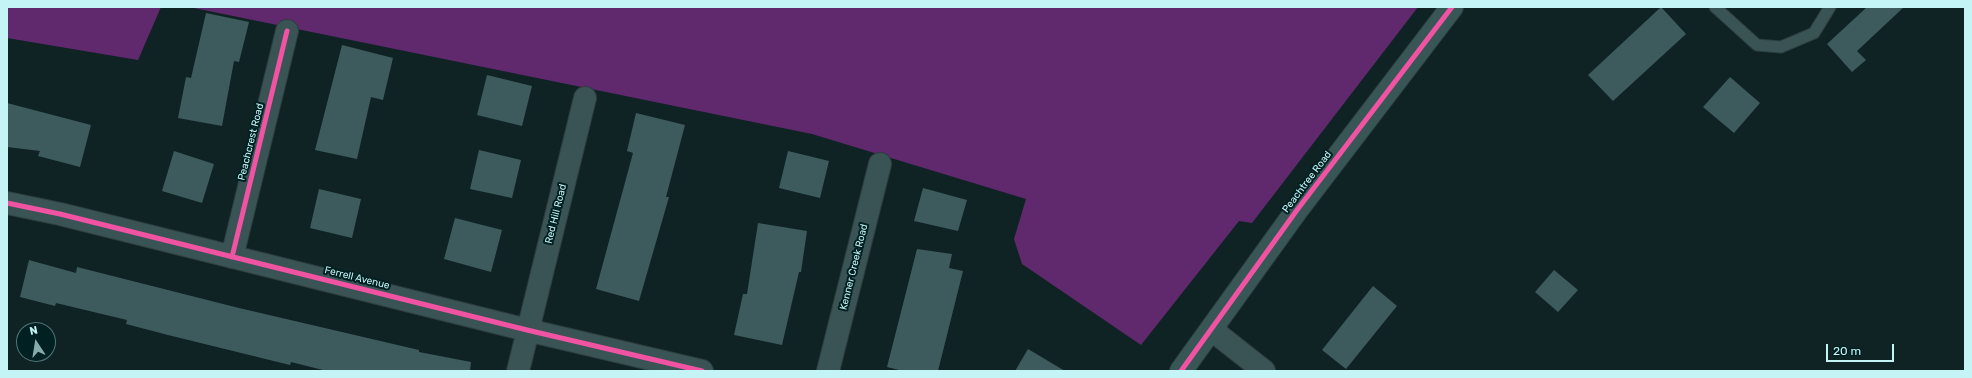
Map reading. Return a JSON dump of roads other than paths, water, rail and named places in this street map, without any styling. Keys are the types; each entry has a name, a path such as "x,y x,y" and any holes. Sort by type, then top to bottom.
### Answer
{"street":[{"name":"Peachtree Road","path":"1181,371 1297,210 1452,7"},
{"name":"Peachcrest Road","path":"232,256 287,31"},
{"name":"Red Hill Road","path":"518,371 586,98"},
{"name":"Kenner Creek Road","path":"828,371 880,164"},
{"name":"Ferrell Avenue","path":"7,202 232,256 527,330 702,371"},
{"path":"1212,330 1264,371"}],"lane":[{"path":"1715,7 1757,45 1781,47 1814,33 1830,7"}]}
